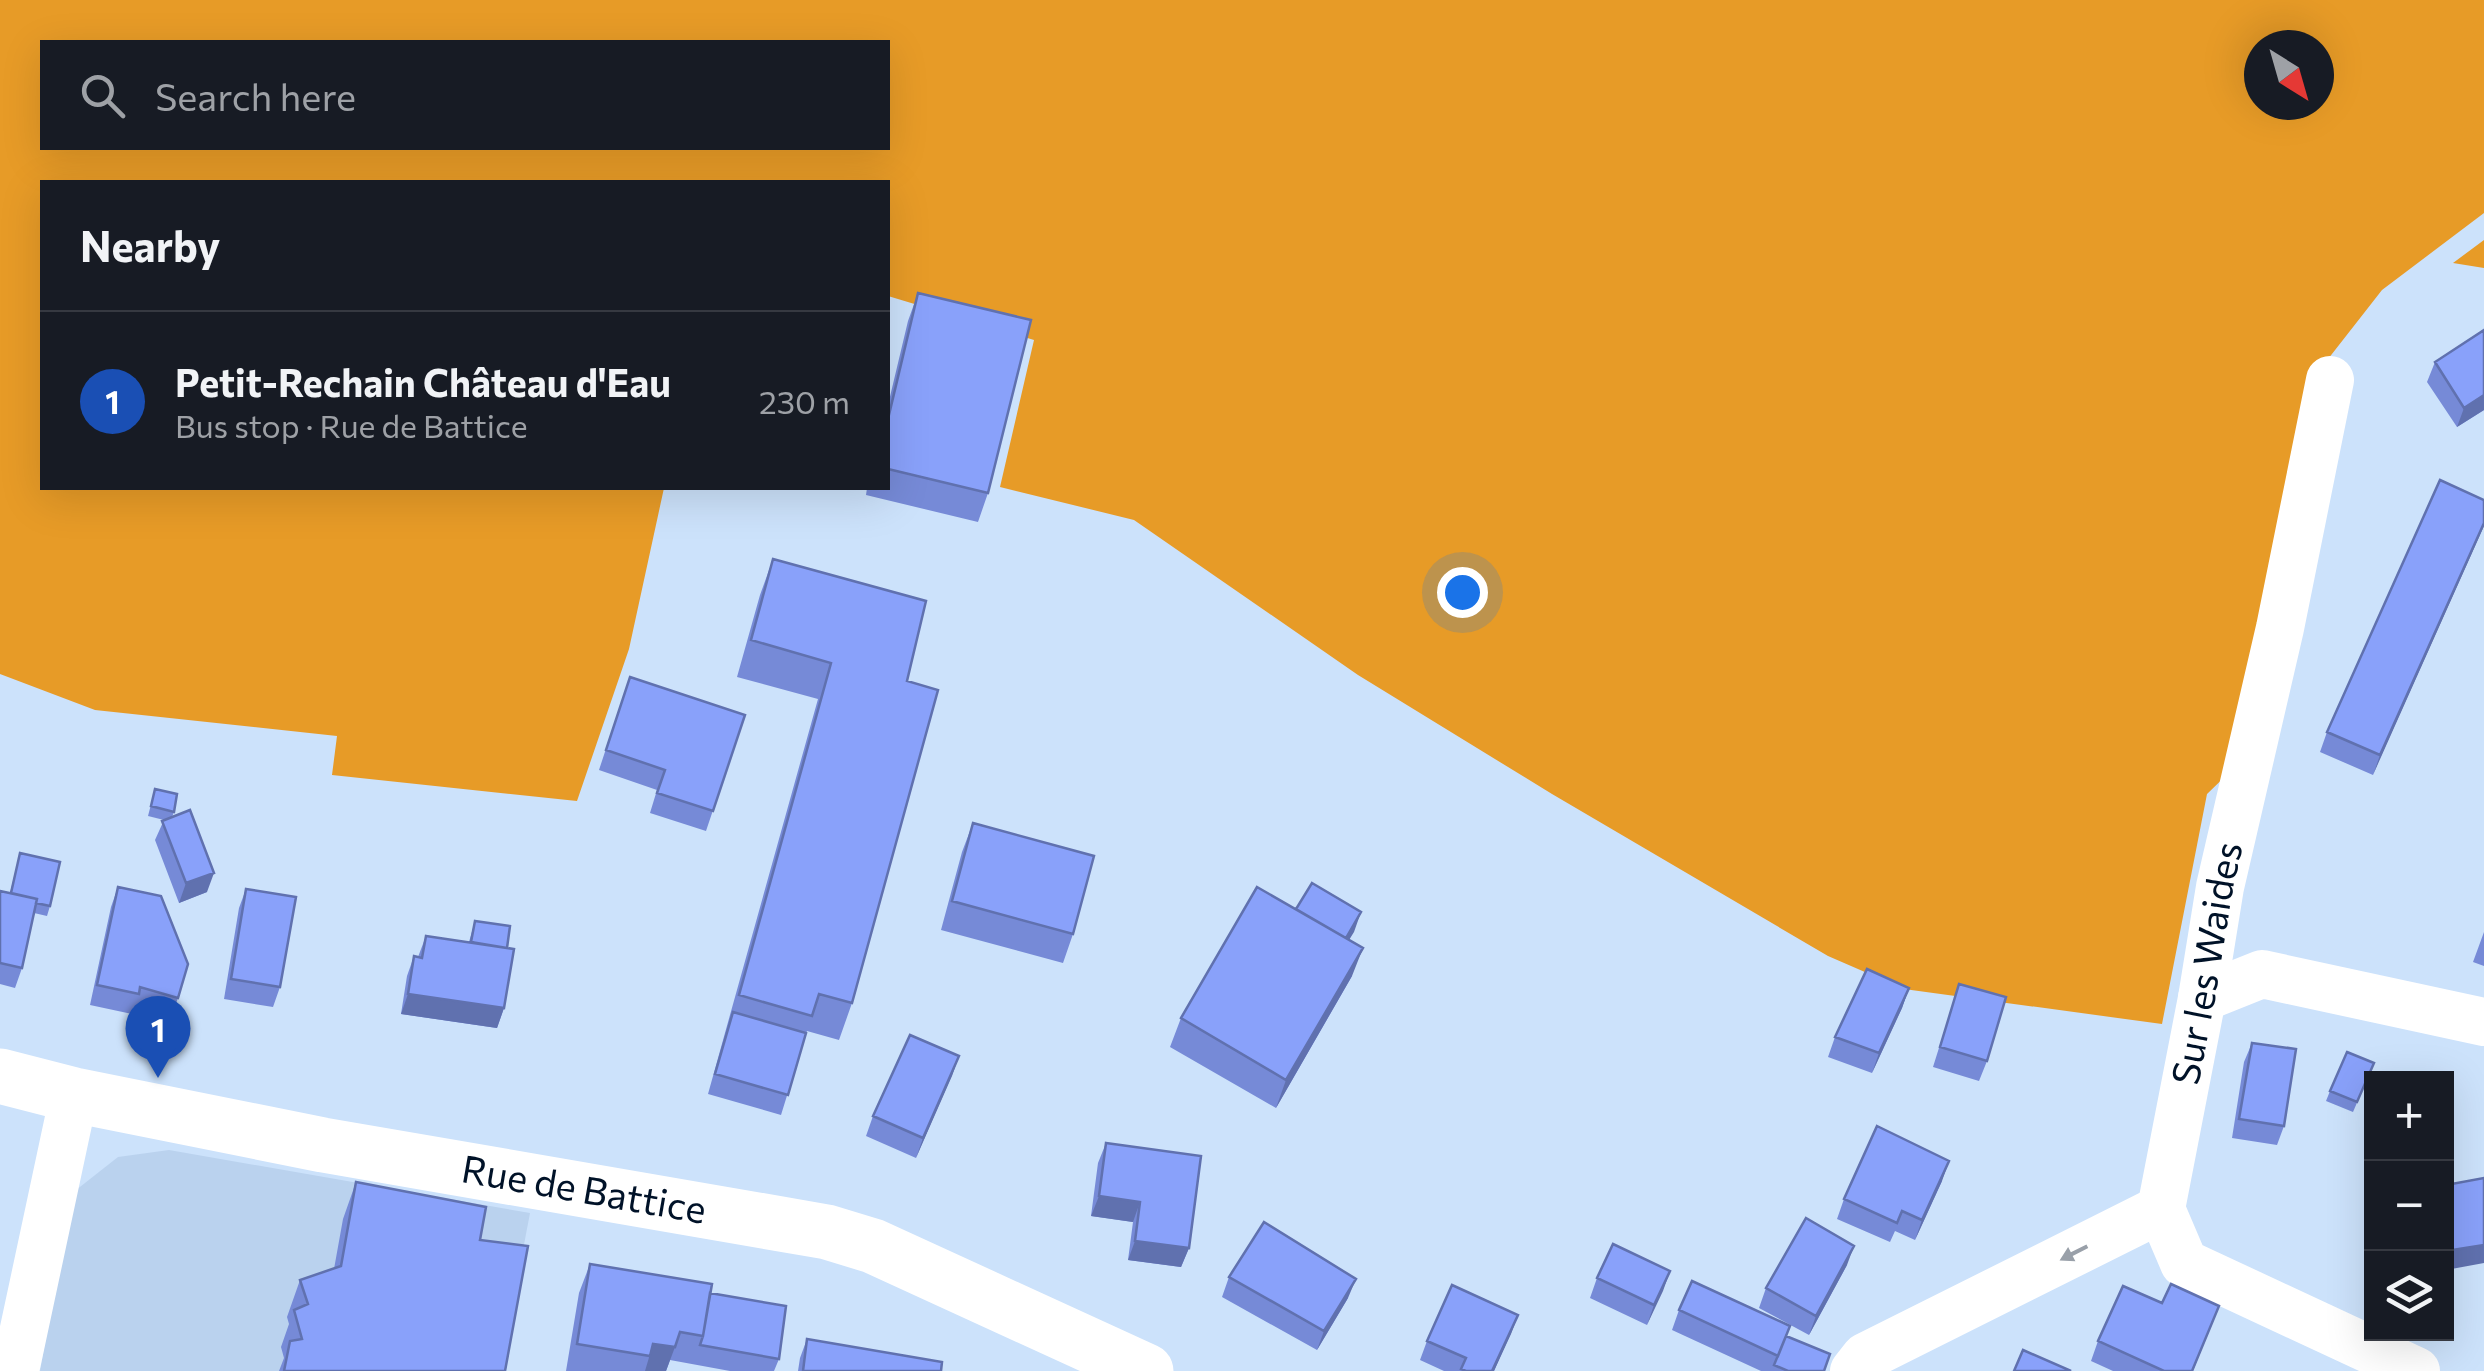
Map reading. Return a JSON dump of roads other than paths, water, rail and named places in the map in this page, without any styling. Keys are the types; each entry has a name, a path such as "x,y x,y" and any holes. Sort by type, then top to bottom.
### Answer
{"main road":[{"name":"Rue de Battice","path":"0,1076 324,1144 827,1232 874,1246 1146,1371"}],"street":[{"name":"Sur les Waides","path":"2161,1209 2220,887 2280,628 2330,380"},
{"path":"2202,998 2262,974 2484,1022"},
{"path":"15,1371 74,1094"},
{"path":"1854,1371 1865,1358 2161,1209 2184,1263 2416,1371"}],"place":[{"name":"Petit-Rechain Château d'Eau","path":"158,1078"}]}
